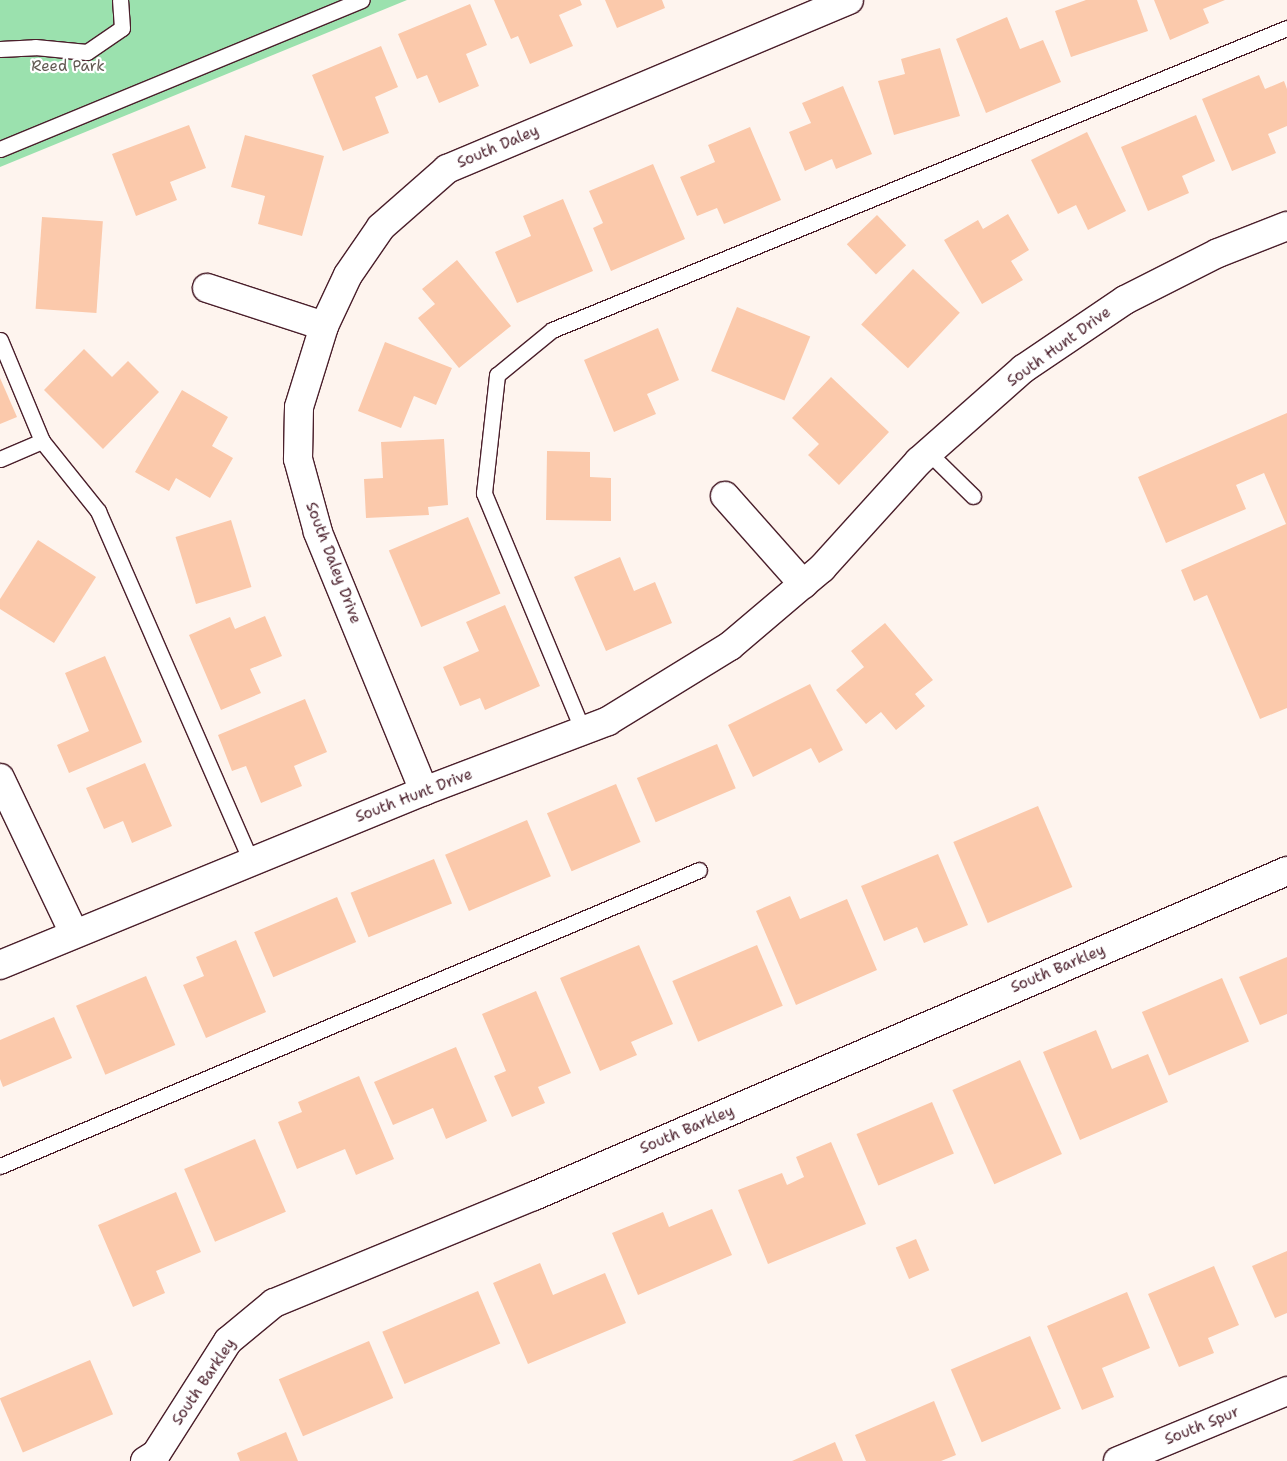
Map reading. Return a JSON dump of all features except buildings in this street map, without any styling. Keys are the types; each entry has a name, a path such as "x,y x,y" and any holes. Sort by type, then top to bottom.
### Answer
{"street":[{"name":"South Daley","path":"324,326 348,275 382,228 447,169 850,0"},
{"name":"South Hunt Drive","path":"0,965 74,933 424,791 608,721 730,646 822,568 928,452 1023,369 1125,300 1218,253 1287,226"},
{"path":"207,288 324,326"},
{"name":"South Daley Drive","path":"324,326 299,407 298,459 318,532 424,791"},
{"path":"724,496 803,584"},
{"path":"0,778 74,933"},
{"name":"South Barkley","path":"145,1461 156,1454 228,1341 274,1304 534,1196 1287,871"},
{"name":"South Spur","path":"1118,1461 1287,1391"}],"lane":[{"path":"0,50 35,47 87,52 122,28 120,0"},
{"path":"0,149 362,0"},
{"path":"583,731 484,493 497,375 552,330 1287,28"},
{"path":"0,340 42,441 98,511 251,861"},
{"path":"0,459 42,441"},
{"path":"928,452 973,496"},
{"path":"0,1166 699,870"}],"green space":[{"name":"Reed Park","path":"0,0 407,0 0,167"}]}
